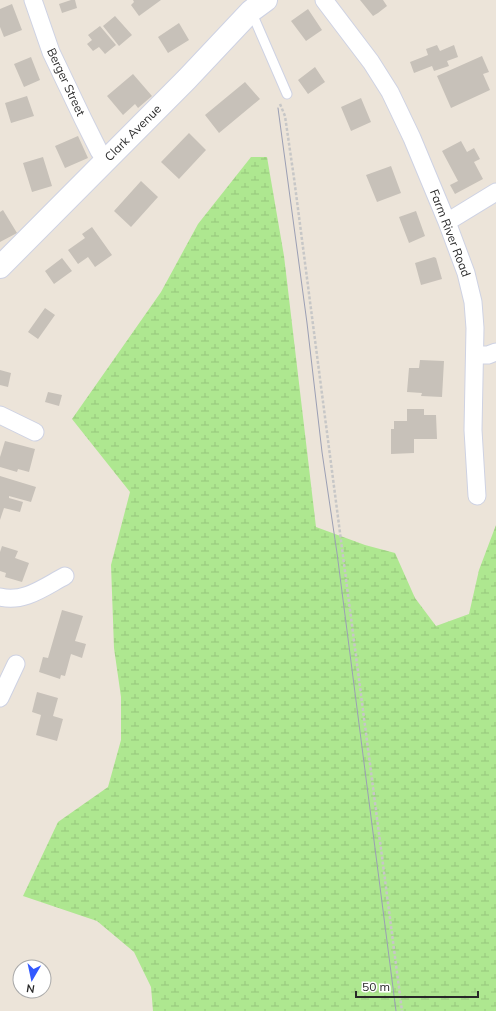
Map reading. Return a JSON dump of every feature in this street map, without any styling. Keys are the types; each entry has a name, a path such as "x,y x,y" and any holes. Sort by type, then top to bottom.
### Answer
{"street":[{"name":"Berger Street","path":"33,0 51,52 99,151 106,161"},
{"name":"Farm River Road","path":"324,0 371,62 390,92 412,138 447,222 466,273 473,302 475,328 473,430 477,496"},
{"name":"Clark Avenue","path":"0,267 187,79 254,4"},
{"path":"447,222 496,192"},
{"path":"475,355 488,355 496,352"},
{"path":"0,415 35,432"},
{"path":"0,597 20,598 33,594 64,576"},
{"path":"0,698 16,664"}],"lane":[{"path":"254,4 287,94"}],"path":[{"path":"283,83 279,89 279,98 285,116 294,178 402,1011"}],"green space":[{"path":"251,157 267,157 284,256 316,527 365,545 395,553 415,598 436,626 469,614 479,570 496,525 496,1011 153,1011 151,987 134,952 97,921 23,896 58,822 108,787 121,740 121,697 114,648 111,565 130,492 72,419 161,292 198,224"}],"building":[{"path":"75,0 77,8 62,13 59,4"},
{"path":"133,0 161,0 139,16 131,5 134,2"},
{"path":"360,0 383,0 387,6 373,16"},
{"path":"12,4 22,30 4,37 0,27 0,9"},
{"path":"308,9 322,30 306,41 291,21"},
{"path":"115,16 132,35 119,46 103,26"},
{"path":"179,23 189,40 168,53 158,37"},
{"path":"100,26 116,45 105,54 99,47 93,51 87,44 92,40 88,35"},
{"path":"437,45 440,51 454,45 458,57 447,61 449,66 434,71 432,66 414,73 410,62 428,55 426,49"},
{"path":"482,56 489,72 483,74 490,90 451,108 437,76"},
{"path":"31,57 40,80 24,87 14,64"},
{"path":"315,67 325,82 308,94 298,80"},
{"path":"133,74 152,96 138,108 135,104 123,115 107,96"},
{"path":"245,82 260,99 219,133 205,115"},
{"path":"27,96 34,116 11,123 5,103"},
{"path":"361,98 371,122 351,131 341,107"},
{"path":"189,133 206,150 179,179 161,162"},
{"path":"78,136 88,158 65,168 55,146"},
{"path":"461,141 467,152 474,148 480,159 474,162 483,179 455,194 450,185 458,181 442,151"},
{"path":"43,157 52,186 32,192 23,163"},
{"path":"391,166 401,193 377,202 366,175"},
{"path":"141,181 158,197 131,227 114,211"},
{"path":"3,210 17,233 0,242 0,212"},
{"path":"416,211 425,236 409,243 399,217"},
{"path":"92,227 112,255 95,267 88,257 78,264 68,250 85,238 82,234"},
{"path":"434,257 436,258 442,279 421,285 415,263"},
{"path":"62,258 72,271 54,284 45,271"},
{"path":"45,308 55,315 38,339 28,332"},
{"path":"420,360 444,361 442,397 421,396 422,393 407,392 409,368 419,368"},
{"path":"0,370 11,373 8,387 0,385"},
{"path":"48,392 62,395 59,406 45,402"},
{"path":"407,409 424,409 424,415 436,415 437,439 414,439 414,453 391,454 391,429 394,429 394,421 407,421"},
{"path":"5,441 35,449 29,472 18,469 17,472 0,467 0,457"},
{"path":"0,476 36,487 31,502 9,496 9,498 23,502 20,512 4,508 0,520"},
{"path":"2,546 18,551 15,558 29,563 22,582 5,577 6,573 0,571 0,552"},
{"path":"62,610 83,616 75,641 86,644 82,658 71,654 65,676 61,675 60,679 39,672 43,657 48,658"},
{"path":"37,692 58,698 53,716 63,719 57,741 36,735 41,715 32,712"}],"tram line":[{"path":"278,108 396,1011"}]}
